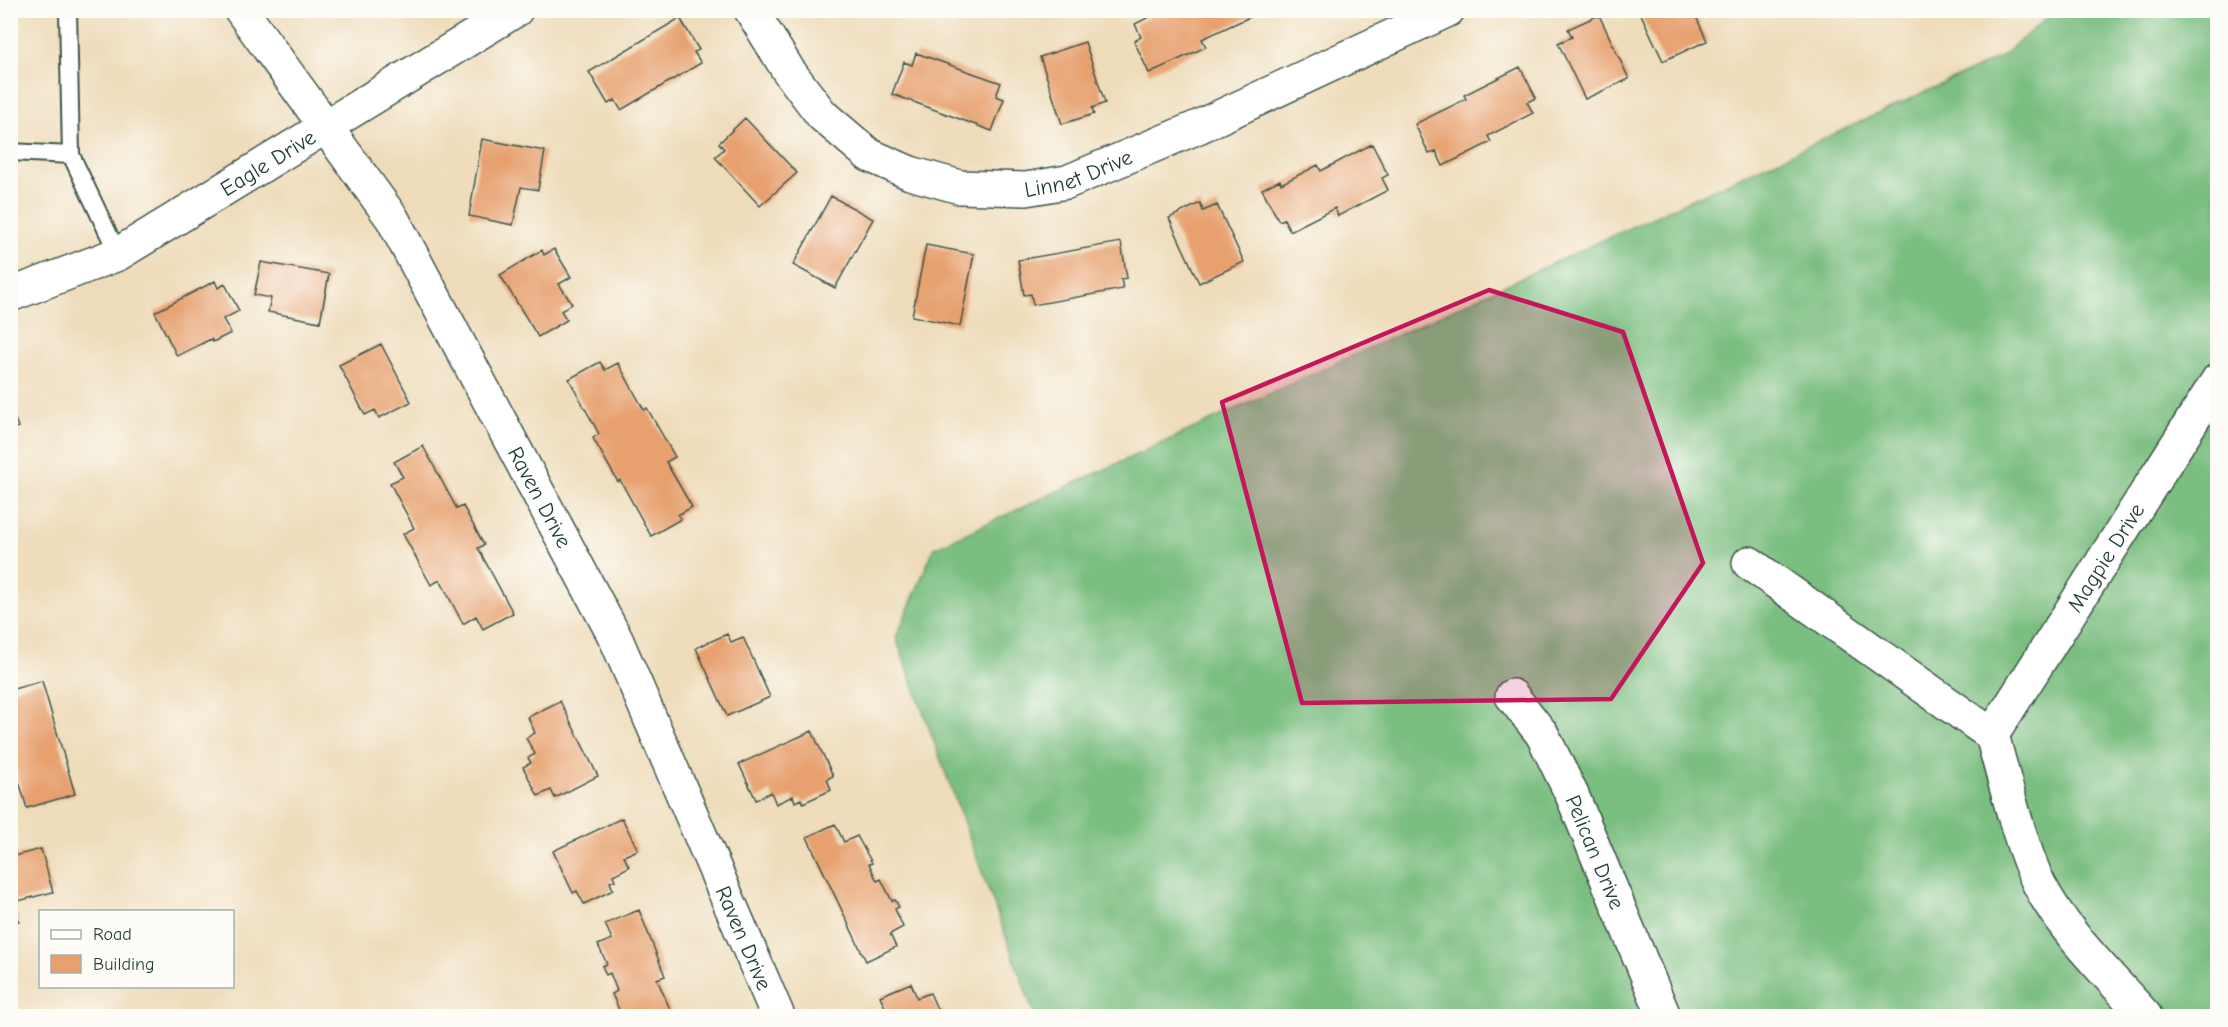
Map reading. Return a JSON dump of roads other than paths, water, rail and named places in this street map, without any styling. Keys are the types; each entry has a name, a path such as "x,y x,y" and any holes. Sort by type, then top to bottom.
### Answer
{"street":[{"name":"Raven Drive","path":"241,10 392,218 616,639 778,1017"},
{"name":"Eagle Drive","path":"10,295 118,254 516,10"},
{"name":"Linnet Drive","path":"751,10 788,70 822,115 868,155 910,173 960,187 1026,189 1067,182 1198,127 1448,10"},
{"name":"Magpie Drive","path":"1992,735 2217,380"},
{"path":"1749,563 1992,735 2012,806 2040,884 2072,932 2145,1017"},
{"name":"Pelican Drive","path":"1512,696 1542,734 1572,795 1664,1017"}],"lane":[{"path":"68,10 71,155 118,254"},
{"path":"12,152 71,155"}]}
